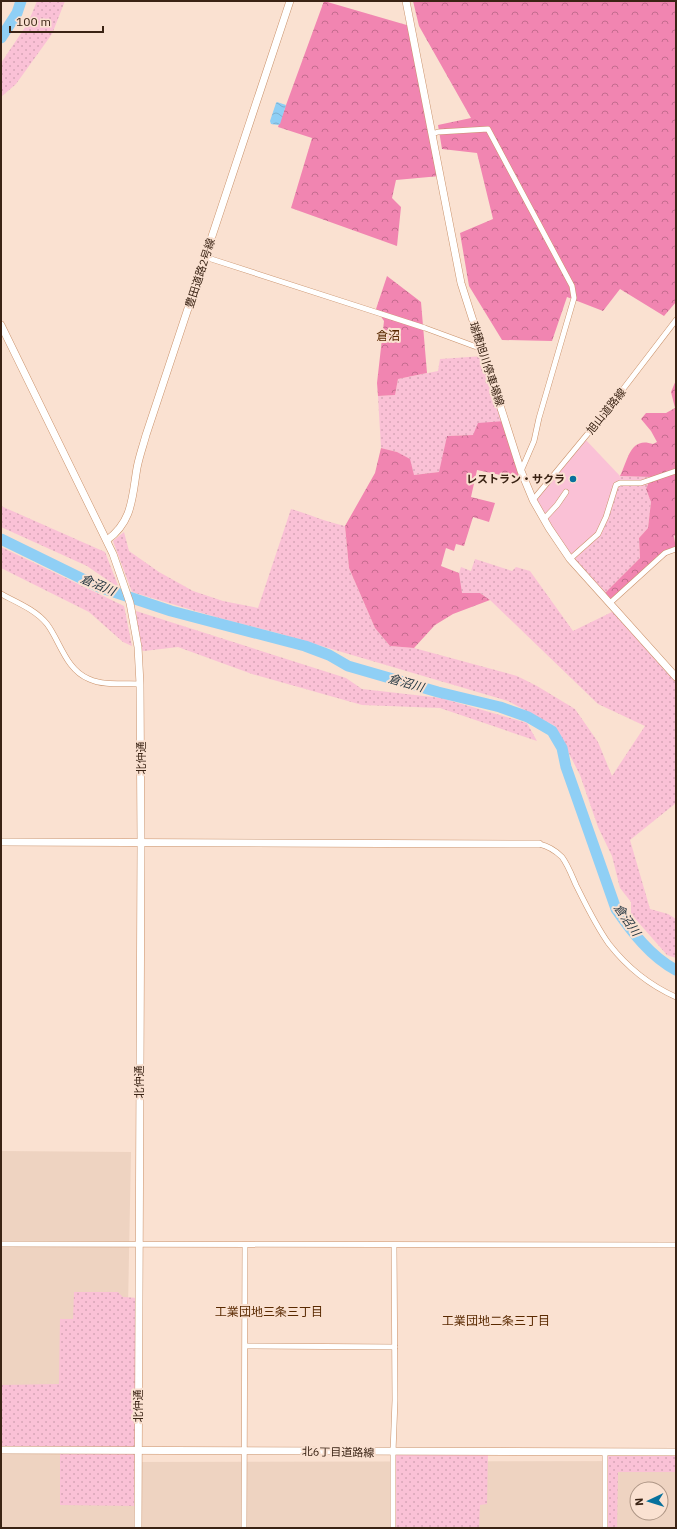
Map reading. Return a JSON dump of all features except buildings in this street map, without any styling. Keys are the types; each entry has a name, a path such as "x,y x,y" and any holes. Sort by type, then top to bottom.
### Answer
{"street":[{"name":"豊田道路2号線","path":"107,540 114,535 129,513 133,498 137,467 146,435 290,1"},
{"name":"瑞穂旭川停車場線","path":"406,1 461,283 521,471 533,500 570,559 676,676"},
{"path":"432,134 438,132 488,129 572,286 574,298 539,418 534,441 521,471"},
{"path":"205,257 425,328 482,349"},
{"name":"旭山道路線","path":"533,500 604,414 676,320"},
{"name":"北仲通","path":"1,325 107,540 130,603 136,636 140,684 141,843 138,1244 138,1528"},
{"path":"570,559 598,534 606,517 616,485 620,483 641,483 676,471"},
{"path":"544,519 557,505 566,492"},
{"path":"610,603 664,553 674,548 676,549"},
{"path":"1,594 40,617 48,626 70,663 79,673 88,679 99,682 140,684"},
{"path":"1,842 538,844 548,846 562,858 594,920 619,956 633,970 652,985 676,997"},
{"path":"1,1244 394,1246 676,1245"},
{"path":"244,1528 246,1245"},
{"path":"393,1528 395,1400 394,1246"},
{"path":"246,1346 394,1347"},
{"name":"北6丁目道路線","path":"1,1450 676,1452"},
{"path":"605,1452 605,1528"}],"shaded area":[{"path":"37,1 65,1 52,34 16,84 1,97 1,63 28,23"},
{"path":"484,356 505,421 474,435 447,436 440,472 414,475 397,452 381,448 378,396 395,395 398,379 438,371 440,359"},
{"path":"584,438 620,476 598,534 570,559 533,500"},
{"path":"620,476 651,477 646,489 651,502 648,528 639,538 640,558 603,595 570,559 616,485"},
{"path":"1,506 105,552 119,588 87,566 1,527"},
{"path":"291,509 345,526 349,568 375,628 390,646 414,648 517,676 537,686 575,709 598,742 612,776 645,726 598,704 490,600 480,593 461,593 459,573 461,567 471,571 475,559 512,571 516,567 530,571 573,631 616,610 676,677 676,803 630,840 650,909 668,914 676,919 676,958 667,955 631,914 631,902 620,888 612,856 598,827 580,775 555,726 508,701 132,592 113,541 124,532 129,551 159,572 193,591 223,601 258,608"},
{"path":"1,547 124,606 132,646 123,642 89,612 1,568"},
{"path":"136,611 346,678 362,689 441,698 527,723 537,741 440,708 362,705 252,674 178,647 144,651 140,650"},
{"path":"1,1151 131,1152 125,1462 676,1461 676,1528 1,1528"},
{"path":"74,1292 118,1292 123,1297 138,1298 138,1506 60,1505 60,1450 1,1450 1,1385 59,1384 60,1319 73,1319"},
{"path":"393,1452 488,1452 487,1504 480,1505 479,1528 393,1528"},
{"path":"608,1456 676,1456 676,1472 618,1472 617,1528 608,1528"}],"green space":[{"path":"324,1 410,26 440,176 396,180 392,198 401,207 397,246 291,208 312,138 278,127"},
{"path":"413,1 676,1 676,302 664,316 620,289 603,311 567,297 552,341 502,340 469,286 460,233 493,219 477,153 442,149 438,125 471,118 419,26"},
{"path":"387,276 421,302 427,373 398,379 395,395 378,396 377,383 384,321 376,309"},
{"path":"676,380 676,534 674,536 676,549 674,549 610,603 603,595 640,558 639,538 648,528 651,502 646,489 651,477 620,476 631,451 635,446 639,443 645,442 653,444 657,442 651,431 641,419 646,413 666,413 675,408 671,392"},
{"path":"505,421 525,480 477,470 471,497 495,503 489,522 473,517 464,546 456,544 454,551 446,548 441,566 459,573 462,593 480,593 490,600 453,614 435,625 414,648 390,646 375,628 349,568 345,526 375,473 381,448 397,452 410,459 414,475 439,472 447,436 473,435 478,423"}],"water":[{"path":"277,102 286,105 280,124 278,125 271,124 270,121"}],"waterway":[{"path":"1,38 17,13 21,1"},
{"name":"倉沼川","path":"1,539 99,587 171,611 305,646 329,655 348,666 438,692 500,707 528,717 552,731 562,748 566,767 616,909 635,935 650,951 667,965 676,970"}],"place":[{"name":"レストラン・サクラ","path":"573,479"}],"district":[{"name":"倉沼","path":"388,336"},
{"name":"工業団地三条三丁目","path":"269,1312"},
{"name":"工業団地二条三丁目","path":"496,1321"}]}
